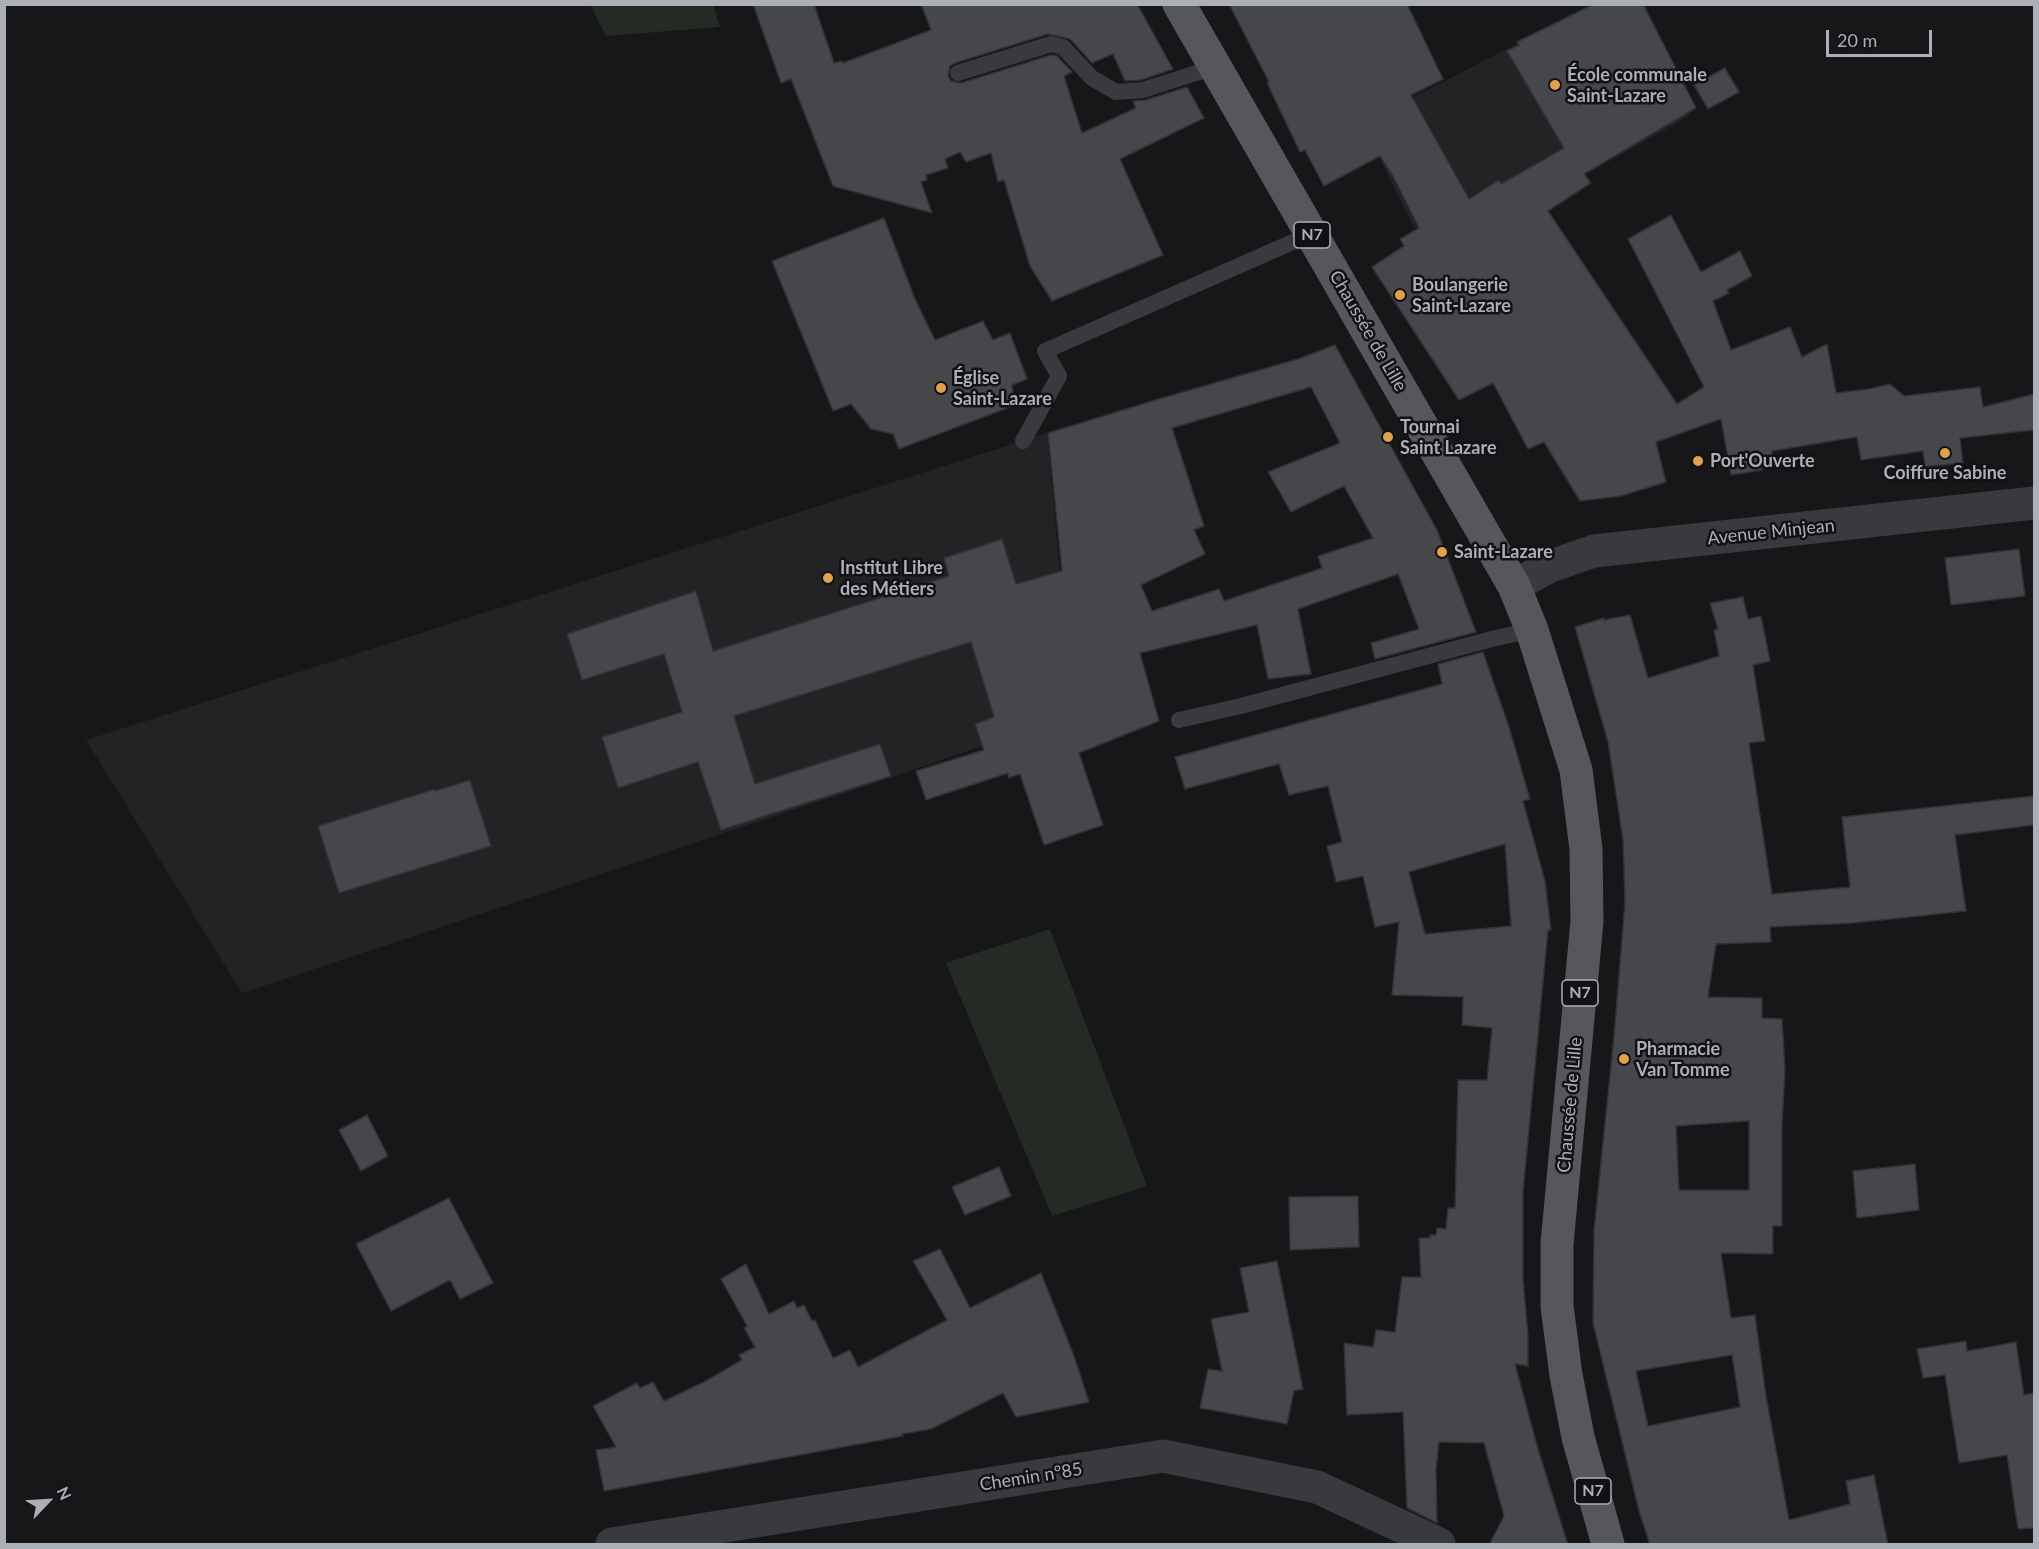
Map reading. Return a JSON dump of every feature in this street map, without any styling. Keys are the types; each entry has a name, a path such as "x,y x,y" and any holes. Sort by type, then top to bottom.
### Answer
{"main road":[{"name":"Chaussée de Lille","path":"1179,4 1514,586 1532,630 1576,770 1586,849 1587,921 1557,1244 1557,1306 1566,1375 1578,1437 1608,1545"}],"street":[{"name":"Avenue Minjean","path":"1514,586 1548,567 1594,551 2034,503"},
{"name":"Chemin n°85","path":"612,1545 1163,1456 1317,1487 1439,1545"}],"lane":[{"path":"958,73 1051,44 1063,46 1092,78 1116,92 1143,90 1215,68"},
{"path":"1023,441 1059,376 1045,351 1311,234"},
{"path":"1179,720 1532,630"}],"shaded area":[{"name":"École communale Saint-Lazare","path":"1594,4 1645,5 1665,46 1656,54 1689,116 1583,176 1503,214 1485,188 1414,228 1361,124"},
{"path":"590,5 713,5 720,27 606,36"},
{"name":"Institut Libre des Métiers","path":"1047,433 1073,714 890,778 242,993 86,740"},
{"path":"1050,929 1147,1186 1052,1216 946,963"}],"building":[{"path":"753,4 814,4 834,63 842,61 843,63 931,30 921,4 1137,4 1173,69 1141,80 1125,81 1113,54 1092,63 1070,39 1048,34 955,63 950,66 948,76 951,81 961,83 1051,55 1057,56 1072,72 1064,76 1082,133 1136,108 1133,101 1146,100 1187,87 1204,118 1120,159 1163,255 1052,301 1030,266 1004,180 998,182 991,153 966,162 960,152 945,159 948,168 926,175 927,180 921,182 932,213 833,186 791,79 781,83"},
{"path":"1229,4 1407,4 1443,79 1411,95 1469,199 1499,180 1501,184 1564,148 1507,51 1519,45 1517,42 1594,4 1643,4 1696,108 1584,174 1591,183 1548,211 1677,404 1704,387 1628,239 1671,215 1701,272 1740,251 1752,276 1727,290 1729,293 1713,301 1731,350 1790,327 1802,357 1827,344 1836,393 1890,384 1904,396 1980,387 1983,407 2034,394 2034,430 1960,438 1963,463 1925,467 1923,451 1861,460 1857,437 1772,451 1773,459 1761,461 1762,470 1731,475 1721,419 1656,442 1666,482 1621,496 1580,501 1544,442 1528,449 1493,383 1459,400 1372,267 1404,246 1400,239 1419,228 1394,178 1380,156 1324,186 1305,150 1300,152 1267,83 1269,82"},
{"path":"1725,68 1739,92 1708,109 1694,85"},
{"path":"884,218 915,299 935,340 983,321 993,340 1010,333 1027,379 1012,385 1015,405 899,449 893,434 871,429 851,404 833,411 772,261"},
{"path":"1335,345 1437,530 1476,632 1375,659 1371,643 1419,629 1398,574 1298,609 1311,674 1268,679 1257,625 1140,653 1159,721 1079,753 1103,825 1044,845 1020,774 1009,778 1008,773 926,800 916,771 984,750 975,724 994,717 971,642 734,716 755,784 880,744 891,776 721,830 698,762 618,788 602,737 682,712 664,654 582,680 567,634 696,591 713,651 949,576 944,558 1002,539 1016,584 1062,571 1048,433 1298,359","holes":["1311,387 1340,443 1268,472 1291,512 1344,486 1373,538 1318,556 1322,568 1224,601 1219,589 1152,611 1141,585 1205,554 1194,530 1204,526 1172,428"]},
{"path":"2019,549 2025,596 1951,605 1945,558"},
{"path":"1743,597 1748,619 1761,616 1770,661 1753,665 1765,741 1749,743 1772,894 1850,887 1842,817 2034,796 2034,825 1955,835 1966,911 1853,923 1770,927 1771,942 1716,944 1708,997 1762,998 1762,1018 1782,1019 1785,1069 1782,1125 1782,1226 1773,1226 1773,1254 1721,1253 1731,1318 1755,1315 1766,1396 1789,1520 1850,1504 1846,1481 1874,1475 1888,1545 1650,1545 1639,1511 1593,1323 1594,1230 1625,902 1623,840 1608,742 1575,627 1604,618 1604,620 1630,615 1648,678 1719,656 1714,630 1718,629 1710,603","holes":["1749,1121 1749,1190 1679,1190 1676,1126","1732,1355 1740,1407 1648,1426 1636,1371"]},
{"path":"1483,652 1509,727 1530,799 1523,801 1545,881 1551,930 1548,930 1523,1192 1523,1279 1528,1366 1515,1364 1538,1449 1568,1545 1489,1545 1504,1516 1484,1443 1439,1442 1436,1470 1437,1523 1407,1508 1403,1412 1347,1415 1344,1343 1373,1347 1376,1330 1395,1332 1402,1277 1421,1277 1419,1238 1430,1238 1430,1235 1436,1235 1437,1228 1446,1229 1448,1208 1455,1208 1458,1080 1487,1080 1492,1028 1462,1025 1463,997 1392,995 1399,922 1375,927 1363,876 1336,882 1327,846 1342,842 1328,786 1289,795 1279,764 1185,789 1175,757 1442,684 1438,664","holes":["1505,844 1511,926 1425,934 1409,872"]},
{"path":"470,780 491,846 339,893 318,826"},
{"path":"367,1115 388,1156 361,1171 339,1130"},
{"path":"1915,1164 1919,1210 1857,1218 1853,1171"},
{"path":"999,1167 1011,1196 965,1215 952,1187"},
{"path":"1358,1196 1359,1247 1290,1250 1289,1197"},
{"path":"449,1198 493,1283 460,1299 450,1280 391,1311 356,1244"},
{"path":"940,1249 970,1308 1041,1273 1074,1356 1089,1402 1016,1417 1003,1393 931,1429 902,1434 903,1436 604,1491 596,1450 616,1447 593,1406 637,1383 640,1388 653,1382 664,1401 742,1360 739,1355 755,1347 744,1328 747,1326 721,1279 746,1264 769,1314 794,1301 797,1308 804,1305 812,1321 815,1320 833,1358 850,1350 858,1367 947,1320 913,1261"},
{"path":"1277,1261 1303,1389 1294,1391 1287,1424 1200,1408 1208,1369 1222,1371 1211,1319 1249,1312 1240,1268"},
{"path":"1966,1341 1967,1351 2016,1342 2024,1395 2034,1393 2034,1528 2018,1529 2007,1455 1959,1463 1945,1375 1923,1378 1917,1349"}],"place":[{"name":"École communale Saint-Lazare","path":"1555,85"},
{"name":"Boulangerie Saint-Lazare","path":"1400,295"},
{"name":"Église Saint-Lazare","path":"941,388"},
{"name":"Tournai Saint Lazare","path":"1388,437"},
{"name":"Coiffure Sabine","path":"1945,453"},
{"name":"Port'Ouverte","path":"1698,461"},
{"name":"Saint-Lazare","path":"1442,552"},
{"name":"Institut Libre des Métiers","path":"828,578"},
{"name":"Pharmacie Van Tomme","path":"1624,1059"}]}
